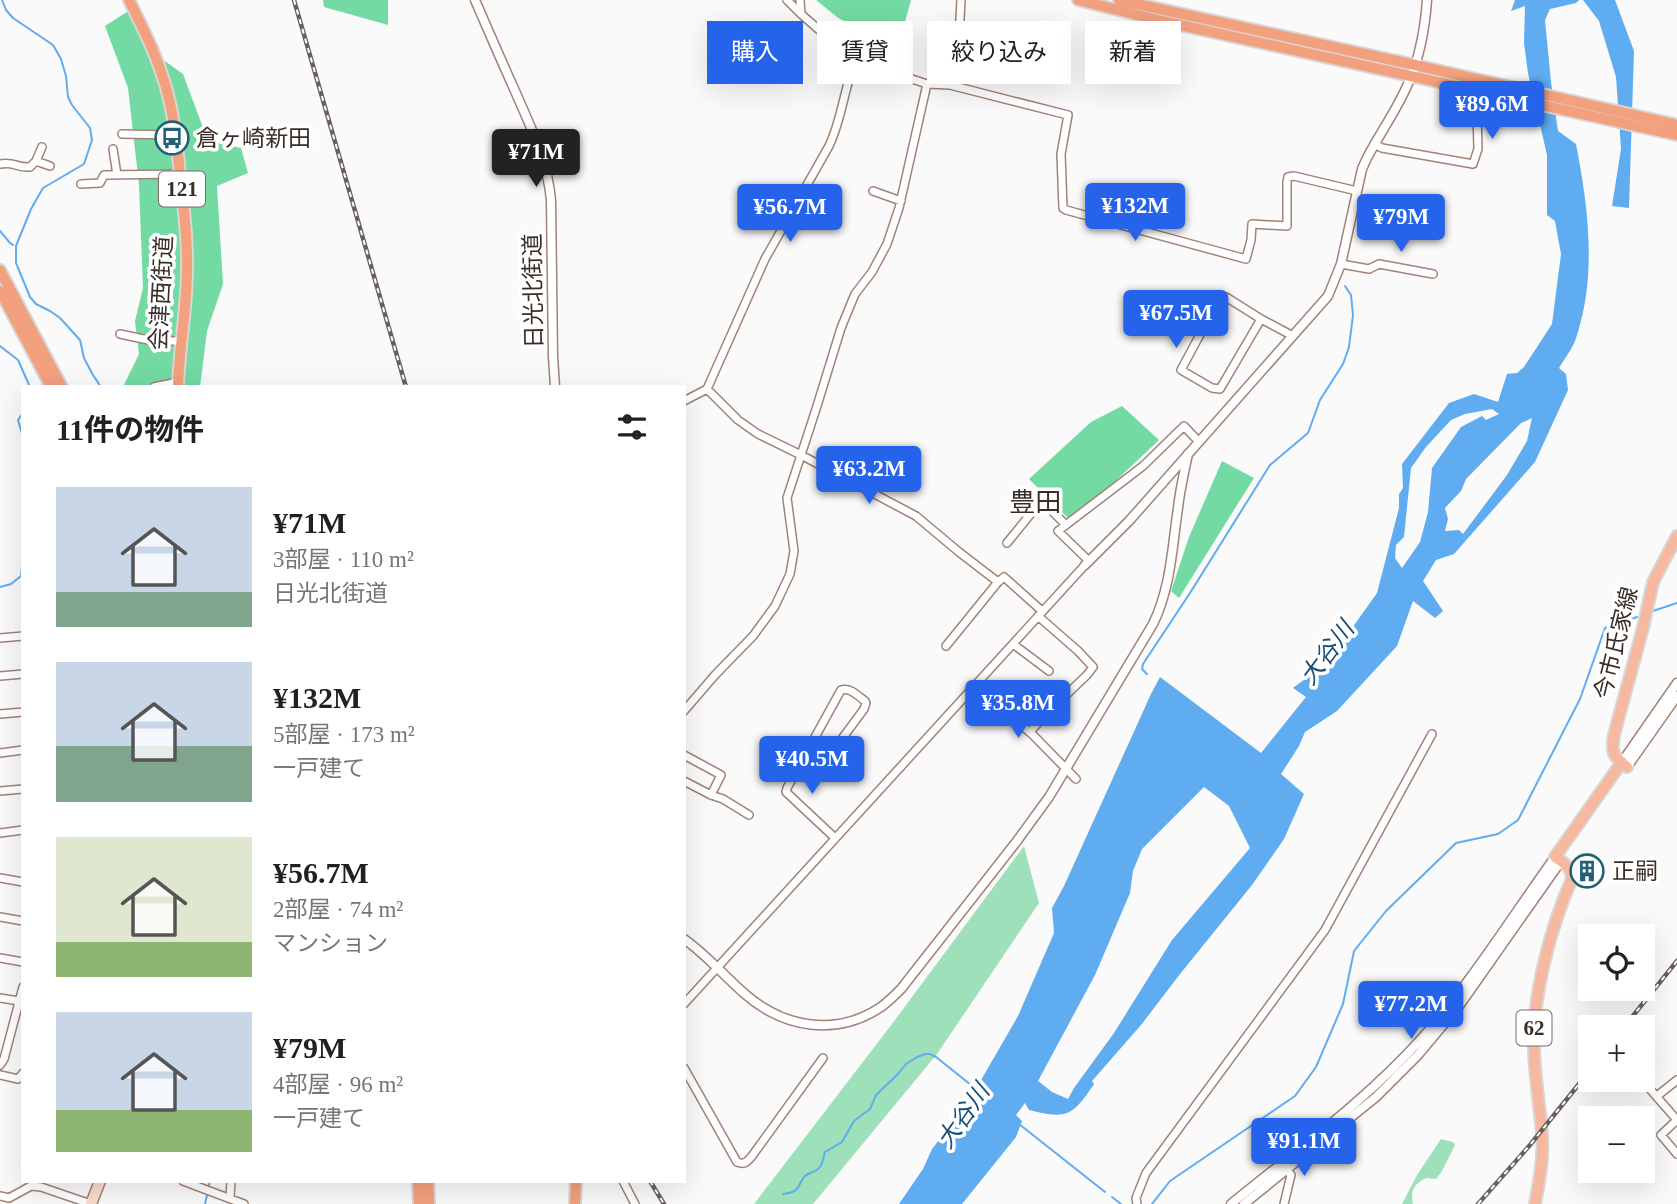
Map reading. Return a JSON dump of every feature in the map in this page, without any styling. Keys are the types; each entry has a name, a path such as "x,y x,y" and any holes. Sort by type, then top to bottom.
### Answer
{"highway":[{"name":"会津西街道","path":"129,0 150,43 170,100 180,174 187,269 178,384"},
{"path":"1078,0 1411,76 1495,89 1677,125"},
{"path":"1119,0 1415,65 1495,89 1677,135"},
{"path":"0,270 2,285 50,385"},
{"path":"2,285 61,385"},
{"path":"418,1183 419,1204"},
{"path":"428,1183 429,1204"},
{"path":"575,1204 576,1183"}],"main road":[{"name":"今市氏家線","path":"1624,765 1614,754 1614,735 1653,582 1677,536"},
{"path":"1558,859 1624,765"},
{"name":"62","path":"1535,1204 1543,1147 1534,1068 1534,1026 1546,955 1558,913 1572,879 1571,870 1558,859"},
{"path":"91,1204 99,1183"}],"street":[{"name":"日光北街道","path":"475,0 549,176 555,385"},
{"path":"787,0 817,28"},
{"path":"800,0 801,14"},
{"path":"950,85 959,37 961,0"},
{"path":"686,1002 1040,614 1129,521 1328,296 1340,264 1362,169 1405,91 1415,65 1427,0"},
{"path":"913,79 927,84 950,85 1068,115 1061,154 1063,208 1066,210 1246,259 1252,224 1287,226 1288,177 1356,191"},
{"path":"686,400 707,389 765,259 834,137 848,84"},
{"path":"686,709 753,636 775,606 790,574 794,551 787,498 841,328 855,294 872,272 887,244 901,201 927,84"},
{"path":"1374,144 1382,148 1473,164 1478,149 1477,113"},
{"path":"122,134 175,135"},
{"path":"0,164 9,162 21,168 30,167 42,147"},
{"path":"113,149 117,175"},
{"path":"36,161 50,166"},
{"path":"81,184 100,183 104,175 180,174"},
{"path":"873,191 901,201"},
{"path":"1340,264 1369,269 1379,264 1433,274"},
{"path":"1261,319 1220,389 1212,388 1181,370 1218,301 1226,297 1293,336"},
{"path":"120,334 153,341 181,341"},
{"path":"707,389 748,427 916,516 998,582"},
{"path":"1087,563 1058,531 1143,466 1184,426 1199,442"},
{"path":"686,941 756,1003 780,1017 796,1022 844,1023 881,1006 901,989 1017,842 1049,797 1160,611 1171,565 1188,454"},
{"path":"1007,543 1033,512 1047,506 1066,526"},
{"path":"946,646 1004,577 1078,651 1093,667 1030,732"},
{"path":"0,638 21,636"},
{"path":"1013,644 1049,671"},
{"path":"0,676 21,674"},
{"path":"1624,765 1677,683"},
{"path":"975,686 1030,732 1076,779"},
{"path":"810,746 828,757 831,755 866,706 865,701 850,690 841,690 810,746 787,788 786,792 835,838"},
{"path":"1003,709 1019,693 1044,716"},
{"path":"1624,765 1677,696"},
{"path":"0,715 21,712"},
{"path":"1137,1204 1136,1198 1146,1173 1325,930 1432,734"},
{"path":"0,753 21,750"},
{"path":"686,756 721,775 711,795"},
{"path":"686,782 723,799 749,815"},
{"path":"0,791 21,789"},
{"path":"0,833 21,830"},
{"path":"1244,1204 1370,1090 1422,1037 1465,985 1558,859"},
{"path":"0,878 21,882"},
{"path":"0,917 21,921"},
{"path":"0,958 21,962"},
{"path":"0,1065 4,1059 21,994"},
{"path":"0,998 19,1001"},
{"path":"0,1037 9,1038"},
{"path":"686,1072 737,1162 742,1164 747,1163 823,1058"},
{"path":"0,1075 19,1079 21,1076"},
{"path":"1657,1096 1677,1080"},
{"path":"1653,1092 1677,1120 1661,1135 1677,1154"},
{"path":"1231,1204 1284,1166"},
{"path":"1284,1166 1291,1175 1284,1204"},
{"path":"188,1183 244,1204"},
{"path":"230,1198 231,1183"},
{"path":"624,1183 635,1204"},
{"path":"0,1196 9,1198 31,1186 41,1186 91,1204"}],"green space":[{"path":"323,0 388,0 388,25 324,7"},
{"path":"816,0 911,0 905,21 844,21"},
{"path":"133,8 155,54 183,74 208,141 241,148 248,173 217,186 223,284 207,331 200,385 124,385 139,354 135,321 143,288 139,185 128,88 105,26"},
{"path":"1122,406 1159,440 1072,522 1029,479 1091,422"},
{"path":"1222,461 1254,478 1179,598 1171,591 1189,537"},
{"path":"1024,846 1039,903 937,1054 813,1204 754,1204 892,1024"},
{"path":"1441,1139 1455,1145 1442,1171 1436,1179 1427,1178 1416,1185 1412,1195 1413,1204 1402,1204 1417,1175"}],"water":[{"name":"大谷川","path":"1515,0 1579,0 1550,9 1545,20 1558,131 1576,144 1580,167 1587,215 1587,288 1576,339 1559,368 1566,374 1568,390 1535,462 1454,554 1436,560 1423,581 1443,611 1435,618 1413,601 1397,646 1337,711 1305,732 1281,774 1304,794 1284,839 1252,885 1141,1025 1092,1081 1094,1084 1080,1103 1068,1112 1053,1115 1029,1110 1025,1103 1016,1115 1022,1121 1016,1137 962,1204 899,1204 923,1169 932,1149 973,1094 1018,1016 1054,933 1052,908 1160,677 1261,753 1306,697 1293,688 1328,662 1377,593 1399,508 1399,494 1403,488 1402,464 1449,403 1474,394 1498,402 1507,374 1517,373 1524,367 1552,324 1561,254 1555,221 1547,215 1547,155 1528,73 1524,43 1525,6 1511,11","holes":["1492,409 1499,414 1486,420 1482,416 1461,427 1432,468 1428,512 1420,542 1402,568 1395,558 1396,545 1404,537 1411,468 1451,420 1465,414","1532,418 1527,441 1507,475 1463,534 1459,530 1445,531 1448,519 1445,508 1461,491 1466,479 1521,423","1204,787 1229,806 1250,848 1172,940 1114,1033 1068,1099 1052,1092 1038,1081 1095,975 1130,893 1133,871 1142,849"]},
{"path":"1583,0 1615,0 1634,51 1629,208 1612,206 1621,149 1616,77 1599,21"}],"waterway":[{"path":"2,0 13,18 53,45 66,76 68,97 90,128 92,140 84,164 43,188 31,209 16,246 16,263 30,297 36,304 60,318 80,340 84,358 100,385"},
{"path":"0,231 13,245"},
{"path":"1147,674 1142,669 1143,664 1270,465 1308,433 1320,400 1343,364 1349,347 1353,315 1351,295 1345,286"},
{"path":"0,346 18,360 29,385"},
{"path":"21,416 18,420 21,430"},
{"path":"0,587 11,584 21,576"},
{"path":"1650,612 1677,603"},
{"path":"1152,1204 1170,1181 1295,1096 1316,1067 1343,1004 1354,951 1386,911 1456,843 1498,834 1518,820 1580,699 1605,628 1637,617"},
{"name":"大谷川","path":"783,1194 795,1191 806,1175 820,1167 825,1152 842,1142 854,1121 870,1109 876,1095 906,1064 917,1057 925,1054 936,1057 976,1089"},
{"path":"1019,1124 1105,1192"},
{"path":"208,1189 210,1183"},
{"path":"205,1204 207,1195"},
{"path":"1112,1197 1121,1204"}],"railway":[{"path":"294,0 405,385"},
{"path":"1634,1015 1677,961"},
{"path":"1478,1204 1578,1085"},
{"path":"651,1183 664,1204"}],"place":[{"name":"倉ヶ崎新田","path":"172,138"},
{"name":"正嗣","path":"1587,871"}],"district":[{"name":"豊田","path":"1035,502"}]}
